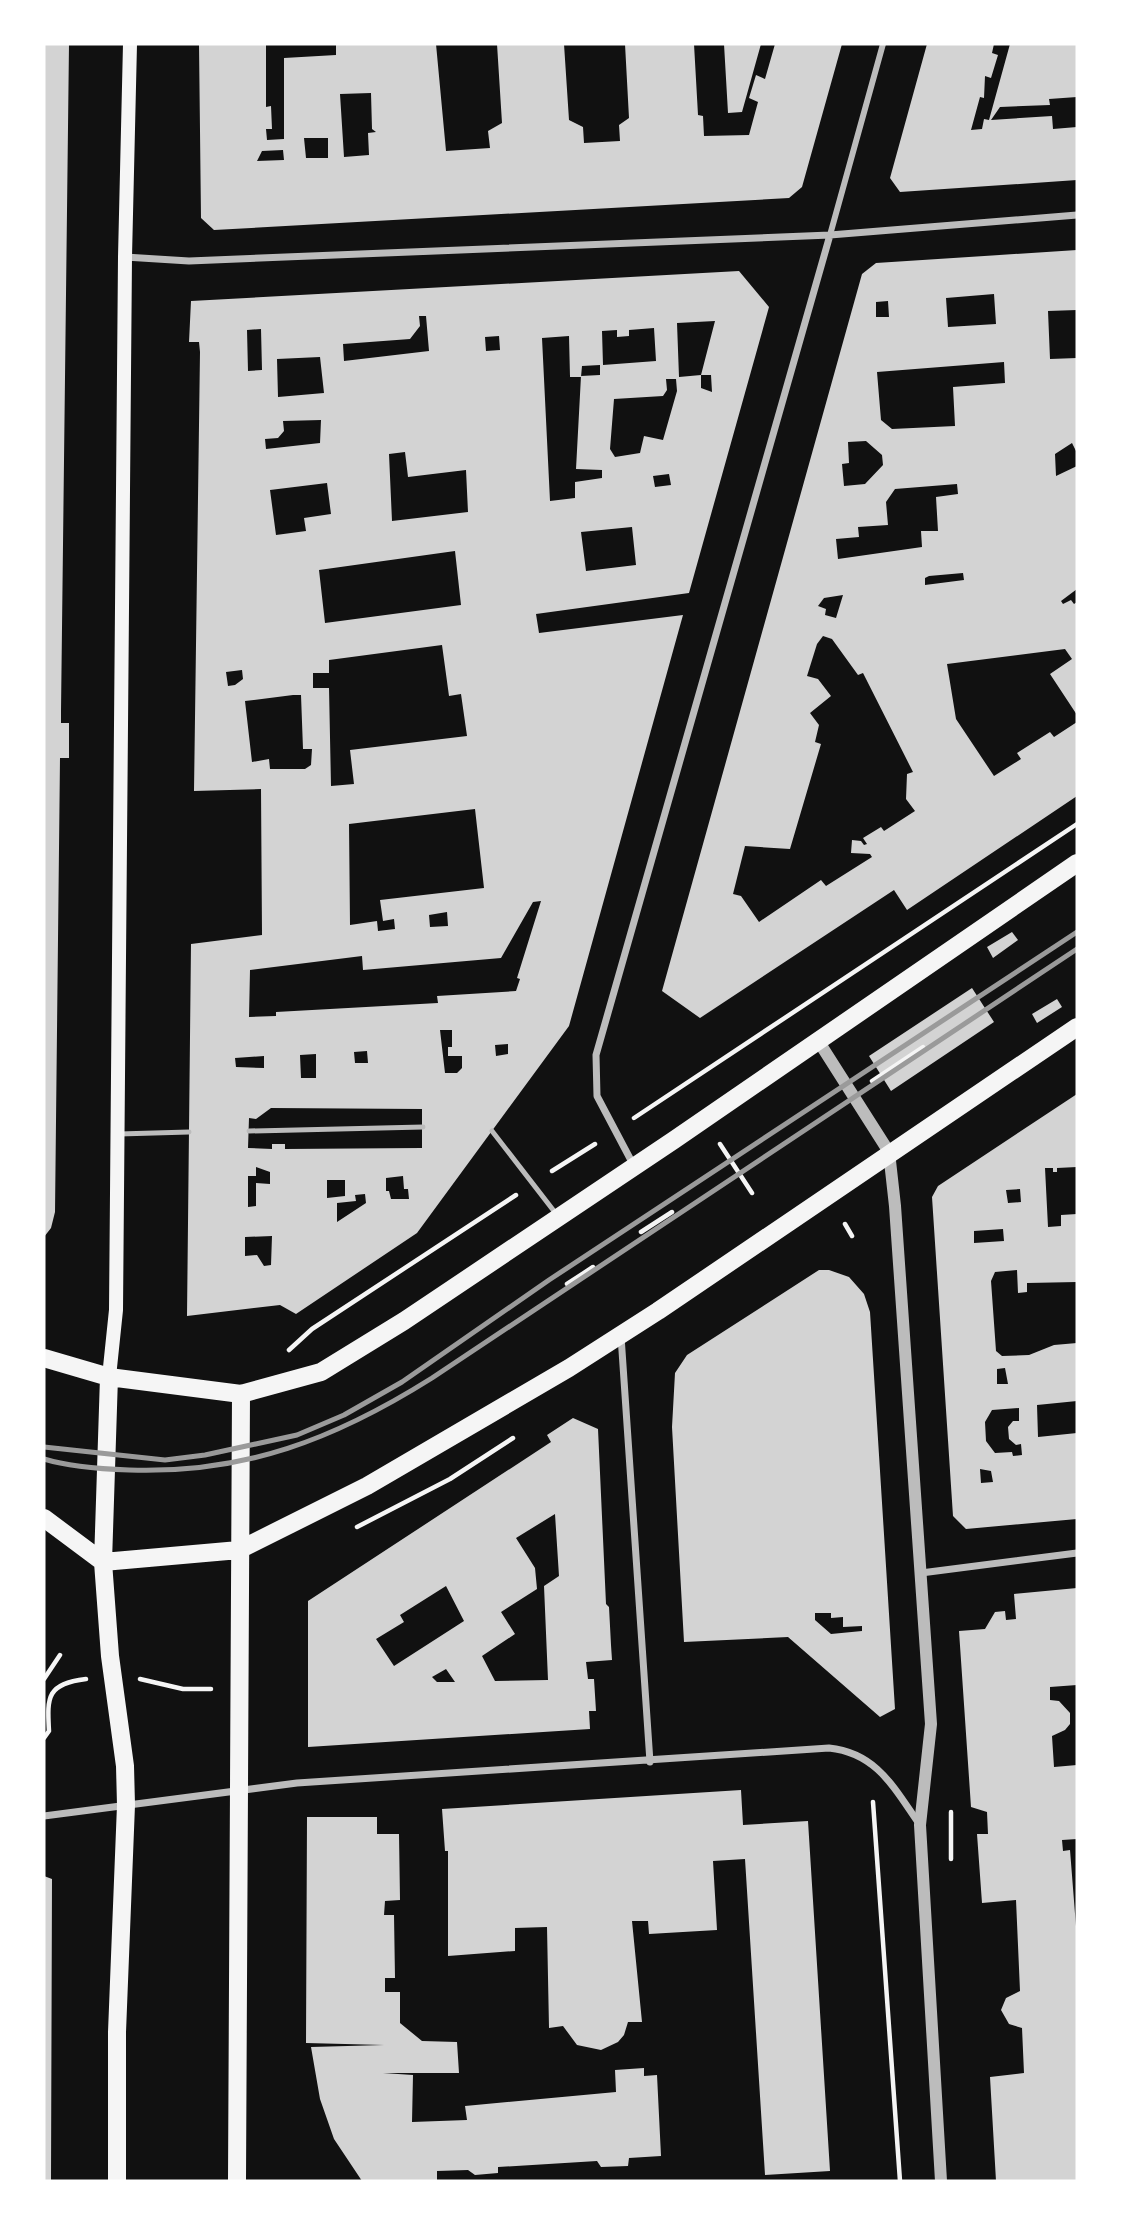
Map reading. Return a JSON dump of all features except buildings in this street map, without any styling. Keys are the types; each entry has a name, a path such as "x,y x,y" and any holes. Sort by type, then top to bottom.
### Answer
{"main road":[{"path":"117,2181 117,2032 126,1805 125,1766 113,1676 103,1562 109,1377 116,1310 125,257 130,44"},
{"path":"44,1358 109,1377 241,1394 321,1372 404,1321 634,1167 1077,863"},
{"path":"44,1518 103,1562 239,1550 425,1453 621,1334 1077,1027"},
{"path":"237,2181 241,1394"}],"street":[{"path":"634,1167 597,1096 596,1055 883,44"},
{"path":"125,257 189,261 830,235 1077,215"},
{"path":"819,1042 889,1152 931,1724 920,1825 941,2181"},
{"path":"621,1334 650,1762"},
{"path":"921,1573 1077,1553"},
{"path":"44,1816 237,1793 297,1783 650,1762 829,1748 849,1750 869,1759 920,1825"}],"lane":[{"path":"249,1131 422,1127"},
{"path":"492,1131 559,1217"},
{"path":"118,1134 189,1132"}],"path":[{"path":"284,1354 312,1329 1077,824"},
{"path":"867,1083 923,1047"},
{"path":"718,1140 751,1193"},
{"path":"641,1232 672,1212"},
{"path":"845,1224 852,1236"},
{"path":"567,1284 593,1268"},
{"path":"44,1679 60,1655"},
{"path":"113,1676 154,1681 183,1689 212,1689"},
{"path":"44,1738 49,1731 47,1701 53,1690 69,1681"},
{"path":"872,1797 877,1815 900,2181"}],"railway":[{"path":"44,1447 165,1460 205,1455 297,1435 344,1415 402,1382 549,1280 1077,932"},
{"path":"44,1459 75,1466 118,1470 171,1470 212,1466 288,1448 360,1419 432,1378 1077,949"}]}
